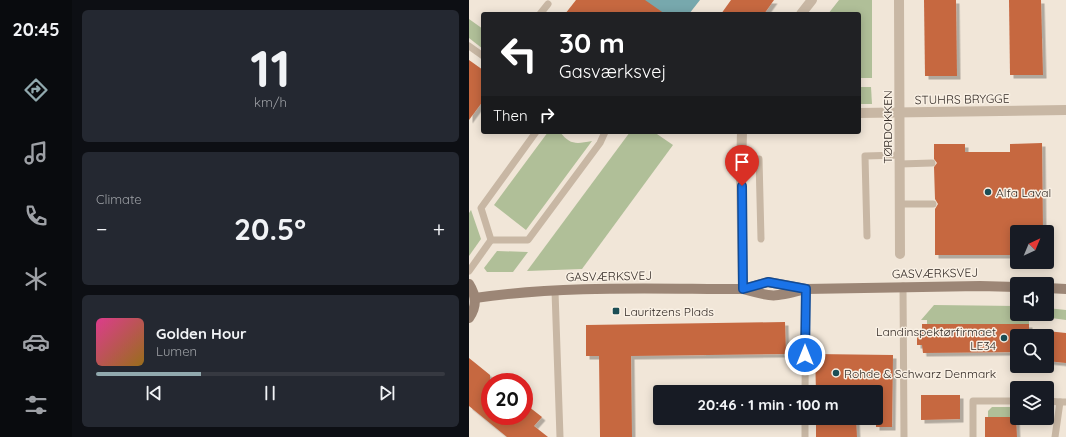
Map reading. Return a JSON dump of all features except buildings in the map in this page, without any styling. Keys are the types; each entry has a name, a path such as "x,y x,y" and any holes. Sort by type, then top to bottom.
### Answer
{"street":[{"path":"803,12 812,0"},
{"name":"TØRDOKKEN","path":"899,0 901,254"},
{"name":"STUHRS BRYGGE","path":"861,113 1066,110"},
{"path":"742,134 743,289"},
{"name":"GASVÆRKSVEJ","path":"475,298 513,292 743,289 768,282 806,289"},
{"path":"469,284 475,298 474,307 469,318"},
{"name":"GASVÆRKSVEJ","path":"743,289 768,296 777,296 806,289 903,286 1010,287"},
{"path":"1054,288 1066,289"}],"lane":[{"path":"542,12 548,4"},
{"path":"469,46 481,55"},
{"path":"491,240 481,208 535,134"},
{"path":"491,240 528,240 600,143 604,134"},
{"path":"867,236 865,156 932,163"},
{"path":"759,159 761,239"},
{"path":"900,204 933,204"},
{"path":"469,271 491,240"},
{"path":"903,286 904,437"},
{"path":"805,385 806,289"},
{"path":"555,291 560,437"},
{"path":"973,437 973,401 1010,401"},
{"path":"1055,437 1063,402"},
{"path":"805,425 805,437"}],"green space":[{"path":"839,0 872,0 872,78 861,78 861,12 830,12"},
{"path":"469,19 481,28 481,47 469,38"},
{"path":"861,87 871,87 872,104 861,104"},
{"path":"547,134 562,134 570,141 577,143 592,141 526,230 494,205"},
{"path":"629,134 657,134 673,145 582,269 527,271"},
{"path":"471,210 481,239 469,256 469,213"},
{"path":"497,251 528,252 513,272 487,272 484,268"},
{"path":"934,305 1010,306 1010,321 1029,321 1029,324 927,324 927,320 921,320"},
{"path":"1054,309 1066,310 1066,320 1054,318"},
{"path":"992,407 1010,407 1010,417 988,417 988,411"}],"water":[{"path":"639,0 700,0 691,12 630,12"}],"place":[{"name":"Alfa Laval","path":"988,192"},
{"name":"Lauritzens Plads","path":"616,311"},
{"name":"Landinspektørfirmaet LE34","path":"1004,338"},
{"name":"Rohde & Schwarz Denmark","path":"836,373"}],"route":[{"path":"742,186 743,289 768,282 776,282 806,289 805,355"}]}
